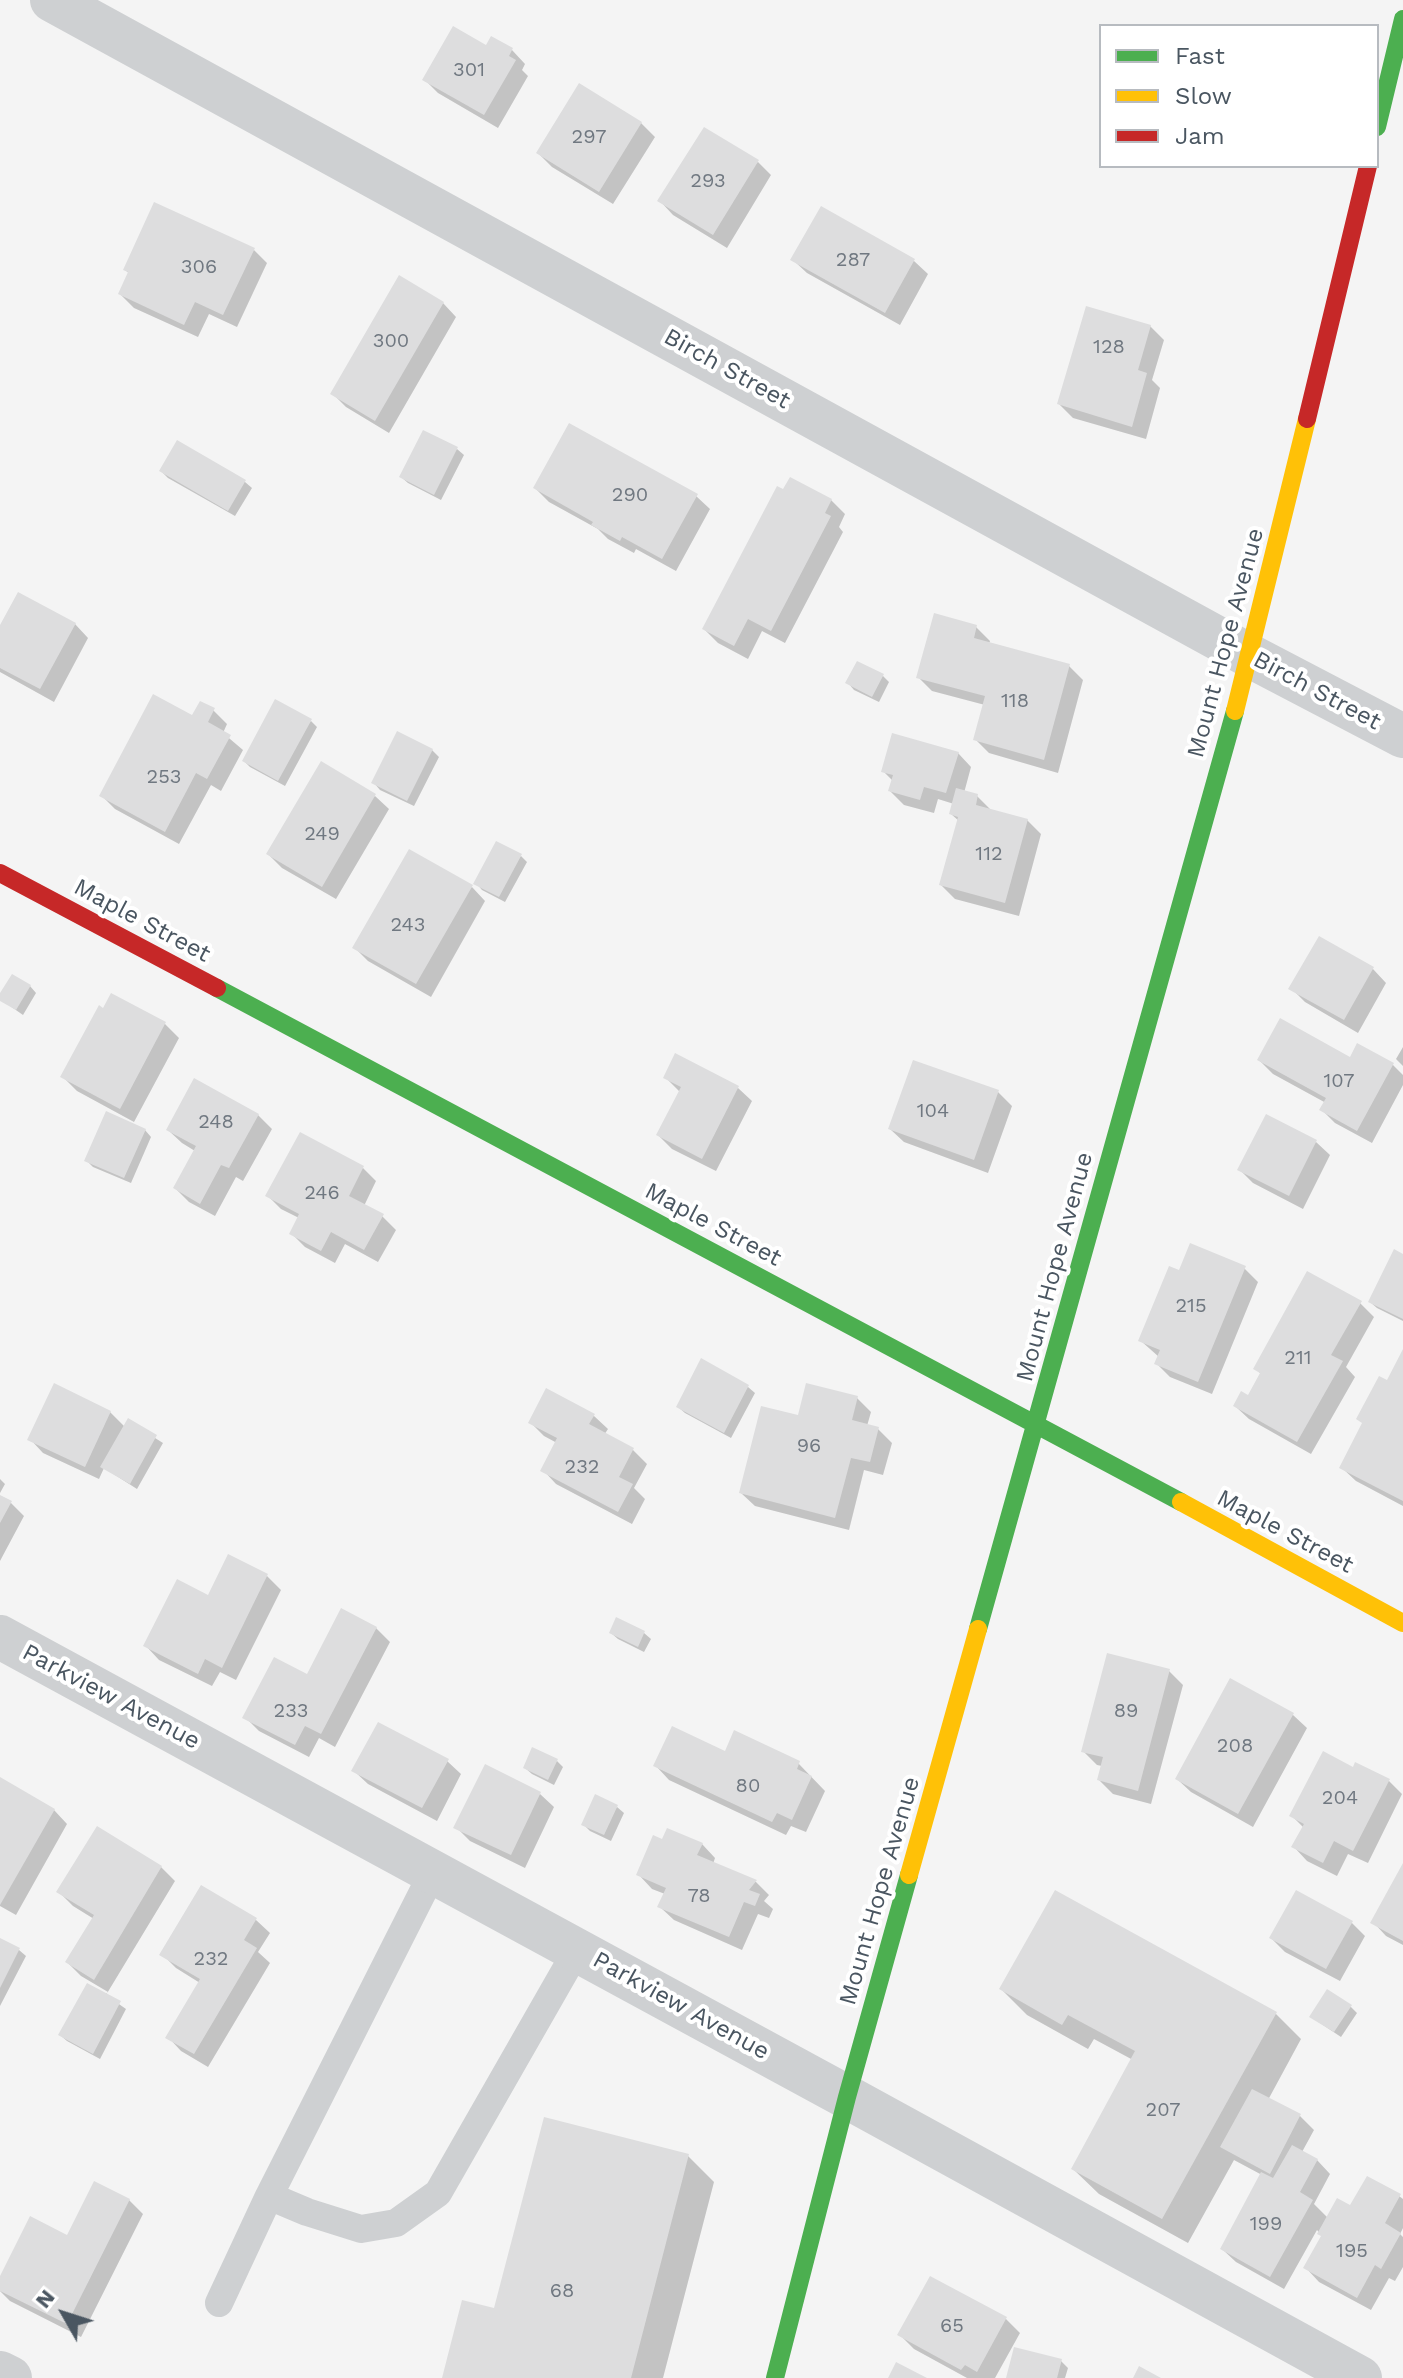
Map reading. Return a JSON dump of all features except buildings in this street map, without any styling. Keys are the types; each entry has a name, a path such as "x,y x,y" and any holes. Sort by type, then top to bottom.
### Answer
{"street":[{"name":"Birch Street","path":"52,0 1250,656 1403,736"},
{"path":"1379,119 1403,19"},
{"name":"Mount Hope Avenue","path":"775,2378 847,2097 1250,656 1368,168"},
{"name":"Maple Street","path":"0,873 1037,1424 1403,1623"},
{"name":"Parkview Avenue","path":"0,1637 1360,2378"},
{"path":"0,2373 10,2378"}],"lane":[{"path":"219,2303 269,2196 433,1872"},
{"path":"269,2196 361,2229 396,2223 438,2193 577,1950"}],"traffic: fast":[{"path":"1379,119 1403,19"},
{"path":"978,1629 1235,711"},
{"path":"217,988 1181,1502"},
{"path":"775,2378 847,2097 909,1875"}],"traffic: slow":[{"path":"1235,711 1307,419"},
{"path":"1181,1502 1403,1623"},
{"path":"909,1875 978,1629"}],"traffic: jam":[{"path":"1307,419 1368,168"},
{"path":"0,873 217,988"}]}
